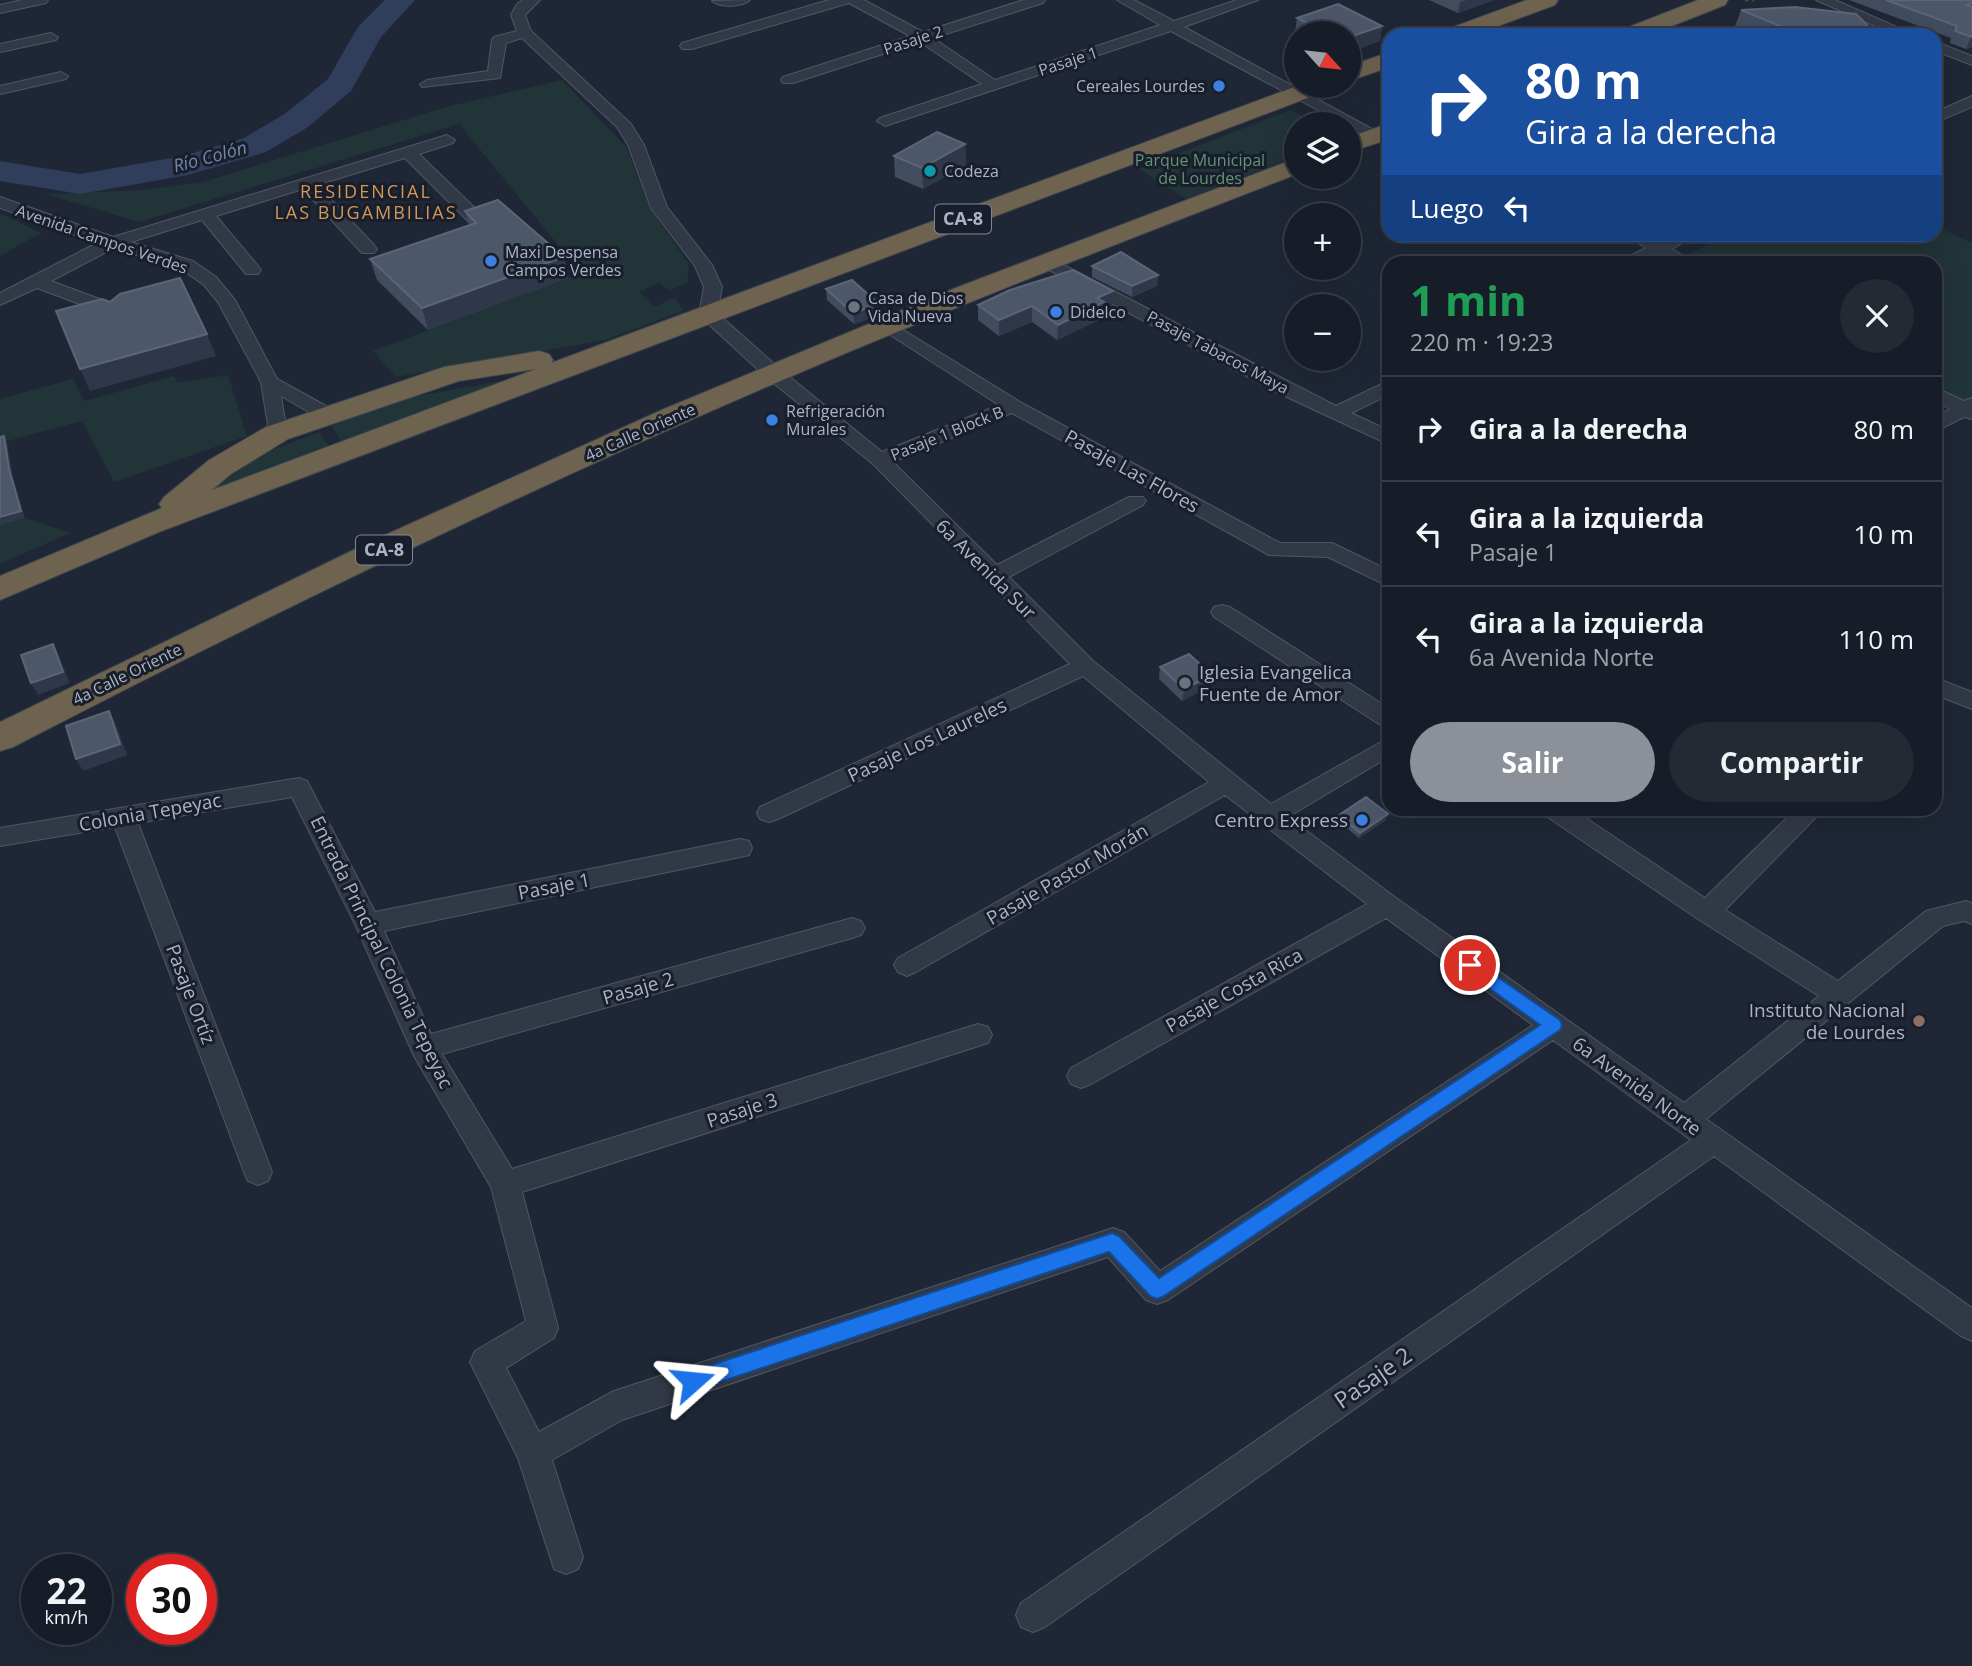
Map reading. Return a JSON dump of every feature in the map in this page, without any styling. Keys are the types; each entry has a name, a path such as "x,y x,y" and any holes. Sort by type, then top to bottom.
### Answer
{"highway":[{"path":"1472,28 1547,0"},
{"path":"1647,28 1717,0"},
{"path":"1362,69 1382,62"},
{"name":"CA-8","path":"0,589 148,525 1284,98"},
{"path":"1361,140 1382,132"},
{"name":"4a Calle Oriente","path":"0,738 306,586 773,373 887,325 1284,170"},
{"path":"148,525 220,467 277,433 454,373 608,352"}],"street":[{"path":"0,9 41,0"},
{"path":"533,0 523,7 518,15 525,33 623,124 636,145 659,208 703,265 713,287 708,314"},
{"path":"719,1 743,0"},
{"path":"687,46 844,0"},
{"path":"854,0 922,37 993,85"},
{"name":"Pasaje 2","path":"788,80 1038,0"},
{"path":"1124,0 1173,27 1284,78"},
{"name":"Pasaje 1","path":"885,121 1251,0"},
{"path":"1823,0 1891,28"},
{"path":"427,84 495,75 499,40 525,33"},
{"path":"0,48 51,37"},
{"path":"1942,48 1972,61"},
{"path":"0,90 61,76"},
{"path":"1323,98 1382,132"},
{"path":"1942,115 1972,101"},
{"path":"0,300 110,243 447,140"},
{"path":"408,152 475,218"},
{"path":"307,184 368,249"},
{"name":"Avenida Campos Verdes","path":"0,202 110,243 148,251 187,265 210,281 226,300 270,382 277,433"},
{"path":"207,215 252,270"},
{"path":"1646,242 1672,256"},
{"path":"1644,256 1672,242"},
{"name":"Pasaje Tabacos Maya","path":"1048,262 1281,387 1382,435"},
{"path":"36,281 107,308 118,316"},
{"name":"6a Avenida Sur","path":"708,314 773,373 880,460 1085,666 1226,783 1271,816"},
{"name":"Pasaje Las Flores","path":"887,325 1013,405 1276,550 1332,550 1382,576"},
{"path":"270,382 328,415"},
{"path":"1338,412 1382,390"},
{"path":"1942,397 1969,408"},
{"name":"Pasaje 1 Block B","path":"880,460 1013,405"},
{"path":"1942,422 1969,408"},
{"path":"993,576 1136,501"},
{"path":"1222,612 1382,715"},
{"name":"Pasaje Los Laureles","path":"769,813 1085,666"},
{"path":"1942,688 1972,701"},
{"path":"1271,816 1382,750"},
{"name":"Pasaje Pastor Morán","path":"907,965 1226,783"},
{"name":"Colonia Tepeyac","path":"0,837 299,787"},
{"name":"Entrada Principal Colonia Tepeyac","path":"299,787 368,924 424,1048 505,1184 543,1328 486,1362 533,1453 566,1557"},
{"name":"6a Avenida Norte","path":"1271,816 1387,905 1972,1326"},
{"path":"1564,816 1707,912 1840,995"},
{"path":"1707,912 1805,816"},
{"name":"Pasaje Ortíz","path":"124,817 258,1172"},
{"name":"Pasaje 1","path":"368,924 740,848"},
{"name":"Pasaje Costa Rica","path":"1081,1076 1387,905"},
{"path":"1684,1120 1935,918 1969,912"},
{"name":"Pasaje 2","path":"424,1048 852,928"},
{"path":"533,1453 614,1406 1112,1242 1157,1290 1553,1025"},
{"name":"Pasaje 3","path":"505,1184 978,1035"},
{"name":"Pasaje 2","path":"1033,1615 1713,1141"}],"path":[{"path":"1745,0 1754,0"}],"green space":[{"path":"562,80 626,147 650,208 689,264 687,283 669,290 659,283 639,292 655,307 675,297 683,311 605,340 396,377 373,351 581,273 459,124 139,222 46,194 143,190 203,182 446,107"},
{"name":"Parque Municipal de Lourdes","path":"1284,112 1284,161 1186,199 1139,169"},
{"path":"0,213 41,233 0,256"},
{"path":"1942,229 1972,243 1972,403 1968,406 1942,393 1942,256 1684,256 1715,242 1942,242"},
{"path":"228,375 247,436 114,482 82,421 0,443 0,399 73,379 84,401 174,376 178,383"},
{"path":"512,379 347,448 331,426 406,398"},
{"path":"319,432 334,453 183,514 211,490 262,454"},
{"path":"25,518 70,533 0,564 0,526"}],"building":[{"path":"1886,0 1972,0 1972,3 1967,5 1972,7 1972,37 1955,31 1957,26"},
{"path":"1338,4 1382,26 1362,33 1362,21 1303,21 1297,18"},
{"path":"1795,7 1856,14 1870,28 1785,28 1741,10"},
{"path":"937,132 965,144 922,168 894,156"},
{"name":"Maxi Despensa Campos Verdes","path":"498,200 564,257 422,308 370,259 476,223 465,211"},
{"path":"1121,252 1158,275 1132,286 1092,266"},
{"path":"1073,270 1113,291 1097,298 1104,302 1058,325 1032,306 999,320 978,305 1010,290"},
{"path":"180,278 207,334 80,369 56,311 102,299 110,302 120,294"},
{"path":"852,280 879,304 853,313 826,289"},
{"path":"4,436 9,469 21,511 0,517 0,437"},
{"path":"53,644 63,672 31,683 21,655"},
{"path":"1189,654 1212,675 1184,689 1160,667"},
{"path":"109,711 120,744 76,759 66,726"},
{"name":"Centro Express","path":"1366,797 1382,809 1382,816 1385,816 1360,833 1339,815"}],"waterway":[{"name":"Río Colón","path":"0,171 80,184 188,165 255,145 297,120 340,84 368,33 401,0"}],"place":[{"name":"Cereales Lourdes","path":"1219,86"},
{"name":"Codeza","path":"930,171"},
{"name":"Maxi Despensa Campos Verdes","path":"491,261"},
{"name":"Casa de Dios Vida Nueva","path":"854,307"},
{"name":"Didelco","path":"1056,312"},
{"name":"Refrigeración Murales","path":"772,420"},
{"name":"Iglesia Evangelica Fuente de Amor","path":"1185,683"},
{"name":"Centro Express","path":"1362,820"},
{"name":"Instituto Nacional de Lourdes","path":"1919,1021"}],"district":[{"name":"RESIDENCIAL LAS BUGAMBILIAS","path":"366,202"}],"route":[{"path":"693,1381 1112,1242 1157,1290 1553,1025 1470,965"}]}
